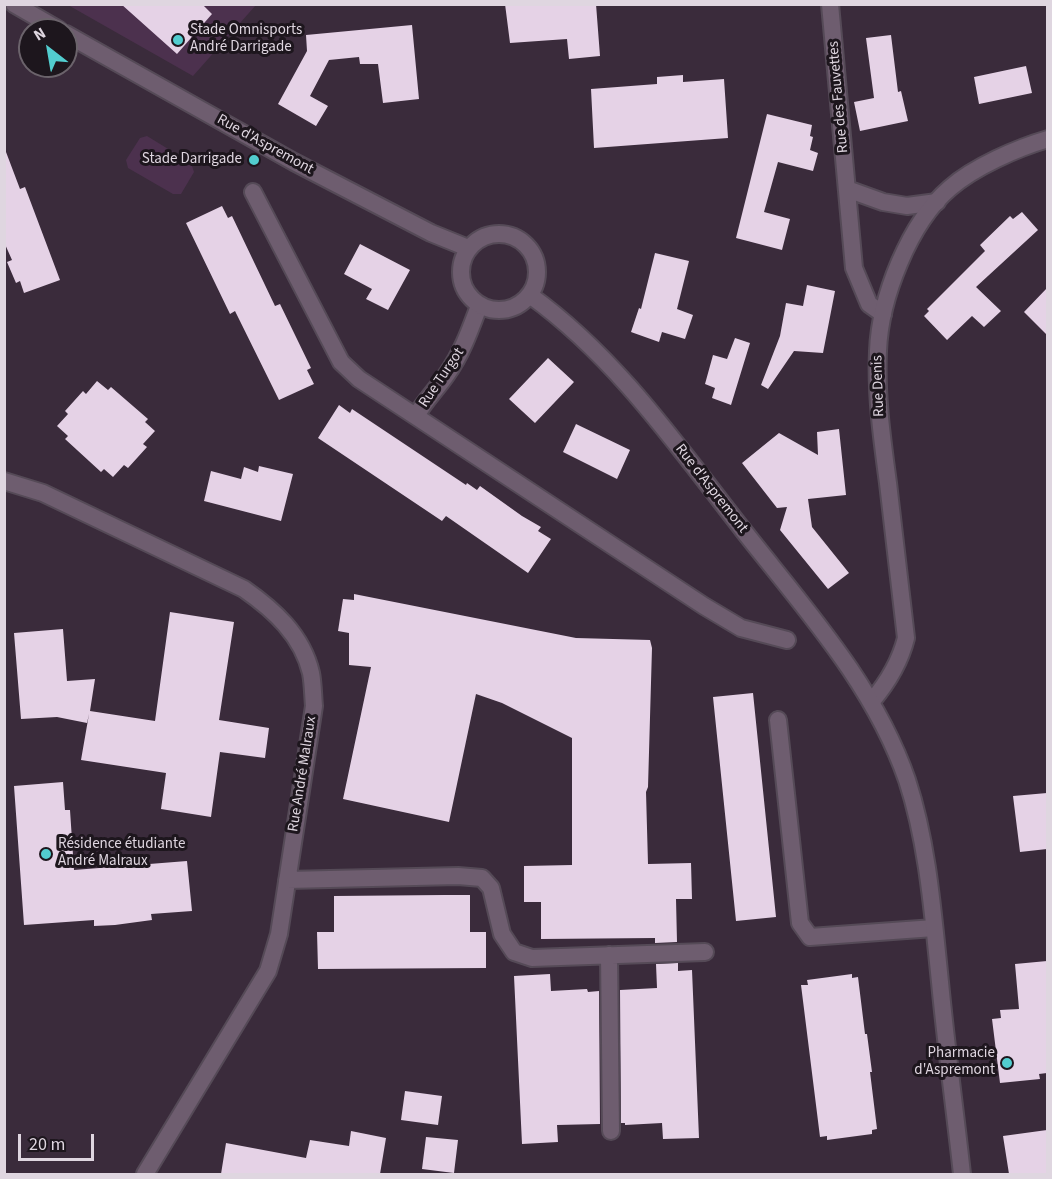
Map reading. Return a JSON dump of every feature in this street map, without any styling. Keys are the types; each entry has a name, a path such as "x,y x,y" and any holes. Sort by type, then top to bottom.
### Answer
{"street":[{"path":"14,4 38,18"},
{"name":"Rue des Fauvettes","path":"830,4 854,268 869,304 883,314"},
{"name":"Rue d'Aspremont","path":"78,41 294,162 431,232 468,248"},
{"name":"Rue Denis","path":"872,701 886,685 901,656 906,638 879,411 878,350 883,314 899,260 923,219 950,188 990,163 1047,139"},
{"path":"847,189 883,202 908,207 937,202"},
{"path":"254,192 341,362 359,379 732,623 741,628 787,640"},
{"path":"508,234 525,243 536,258 538,278 531,296 516,308 497,311 479,306 464,290 460,268 468,248 486,235 508,234"},
{"name":"Rue d'Aspremont","path":"531,296 558,315 638,396 840,654 872,701 890,737 920,826 962,1174"},
{"name":"Rue Turgot","path":"416,416 447,374 465,344 479,306"},
{"name":"Rue André Malraux","path":"4,481 43,493 244,589 270,608 290,628 302,649 311,673 314,706 279,934 268,971 145,1174"},
{"path":"778,720 801,923 810,937 934,928"},
{"path":"287,880 458,876 482,878 491,888 502,933 514,952 532,958 705,952"},
{"path":"609,955 611,1131"}],"shaded area":[{"name":"Stade Omnisports André Darrigade","path":"68,5 256,5 193,76"},
{"path":"147,136 191,163 194,172 181,194 173,194 128,168 126,160 140,138"}],"building":[{"path":"121,4 202,4 212,14 177,54"},
{"path":"505,4 596,4 600,56 569,59 567,39 510,43"},
{"path":"412,25 419,99 383,103 378,64 360,64 359,57 329,60 310,96 328,106 316,126 278,104 307,51 306,35"},
{"path":"891,35 898,92 901,91 908,121 860,131 854,102 874,98 866,38"},
{"path":"1026,66 1032,93 979,104 974,77"},
{"path":"683,75 683,82 724,79 728,138 594,148 591,89 657,84 657,77"},
{"path":"767,114 812,125 810,136 813,137 810,150 818,153 813,171 778,162 764,212 790,219 782,250 736,238"},
{"path":"6,152 20,189 25,187 60,280 24,293 20,281 16,283 7,262 12,260 4,242"},
{"path":"222,206 228,218 232,216 275,306 280,304 311,368 307,370 314,384 279,400 235,311 230,314 186,223"},
{"path":"1022,212 1038,230 976,287 1001,311 984,327 972,316 947,340 924,316 929,311 927,309 985,251 980,245 1010,216 1013,219"},
{"path":"360,244 410,270 388,310 366,299 372,289 344,274"},
{"path":"655,253 689,261 677,309 693,315 685,339 662,332 659,342 631,332 639,308 641,309"},
{"path":"807,285 835,291 823,353 794,351 768,389 761,385 780,336 786,303 803,306"},
{"path":"1047,288 1047,335 1024,312"},
{"path":"735,338 750,343 731,405 712,398 715,388 705,384 713,355 727,359"},
{"path":"548,358 574,382 535,423 509,399"},
{"path":"97,381 108,390 111,387 148,419 145,422 155,431 143,444 147,447 128,468 124,465 113,477 104,469 101,472 65,439 68,436 57,426 68,414 65,411 83,391 86,394"},
{"path":"339,405 350,413 352,409 466,485 467,483 477,490 480,486 541,527 538,531 551,539 528,573 446,516 442,521 318,438"},
{"path":"576,424 630,450 617,479 563,452"},
{"path":"839,429 846,495 808,499 812,527 849,573 828,589 780,530 787,507 777,508 742,463 779,433 818,455 817,432"},
{"path":"259,466 293,474 281,521 204,501 211,471 241,479 244,467 258,472"},
{"path":"354,594 576,638 650,640 652,648 646,792 648,864 691,863 692,899 676,899 677,942 655,943 655,938 541,939 541,902 524,902 524,866 572,865 572,738 502,703 476,694 449,822 343,799 371,667 349,665 349,633 338,631 343,599 354,600"},
{"path":"170,612 234,622 219,720 269,728 265,758 220,752 211,817 161,809 166,773 81,760 89,714 87,723 57,717 21,719 14,633 63,629 67,681 95,679 90,711 155,721"},
{"path":"753,693 776,917 736,921 713,697"},
{"name":"Résidence étudiante André Malraux","path":"63,782 65,810 70,810 74,870 187,861 192,911 151,914 152,920 115,925 94,926 94,920 24,925 14,786"},
{"path":"1047,793 1047,849 1020,852 1013,796"},
{"path":"470,895 470,932 486,932 486,968 318,969 317,932 334,932 334,896"},
{"path":"1047,961 1047,1073 1039,1074 1040,1079 1000,1083 992,1019 1001,1018 1000,1010 1019,1009 1015,964"},
{"path":"678,963 678,971 692,970 699,1138 663,1139 662,1123 625,1125 621,1123 620,990 657,988 656,964"},
{"path":"550,974 551,991 587,989 588,992 599,991 600,1124 557,1125 558,1142 522,1144 514,976"},
{"path":"852,974 852,978 858,977 872,1072 870,1072 877,1129 872,1130 872,1134 827,1140 827,1136 820,1137 801,985 808,985 807,980"},
{"path":"405,1091 442,1096 438,1125 401,1120"},
{"path":"1047,1130 1047,1174 1009,1174 1003,1136"},
{"path":"351,1131 386,1138 380,1174 221,1174 226,1143 306,1158 310,1140 349,1146"},
{"path":"426,1137 458,1140 454,1173 422,1169"}],"place":[{"name":"Stade Omnisports André Darrigade","path":"178,40"},
{"name":"Stade Darrigade","path":"254,160"},
{"name":"Résidence étudiante André Malraux","path":"46,854"},
{"name":"Pharmacie d'Aspremont","path":"1007,1063"}]}
